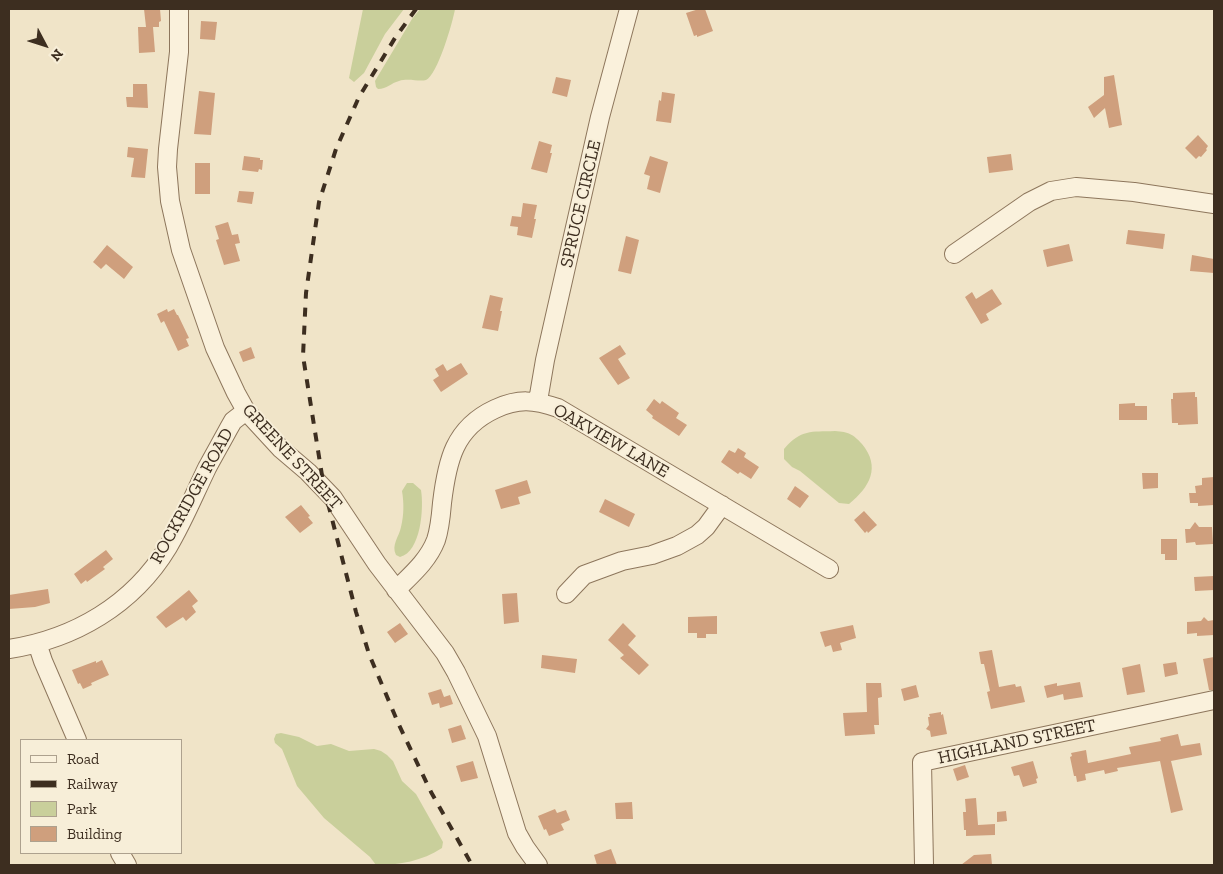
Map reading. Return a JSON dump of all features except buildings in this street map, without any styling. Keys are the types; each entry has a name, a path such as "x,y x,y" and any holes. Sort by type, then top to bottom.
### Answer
{"street":[{"name":"GREENE STREET","path":"180,9 179,52 167,167 170,201 181,250 215,348 246,411 281,449 308,472 333,498 396,590 445,654 460,680 491,746 514,825 525,847 538,865"},
{"name":"SPRUCE CIRCLE","path":"538,401 547,351 598,127 616,52 629,9"},
{"path":"954,254 1040,195 1063,188 1110,189 1214,204"},
{"name":"OAKVIEW LANE","path":"396,590 430,554 436,539 446,474 455,449 468,426 483,415 501,407 519,402 538,401 558,408 829,569"},
{"name":"ROCKRIDGE ROAD","path":"9,649 37,643 89,623 120,602 140,583 167,548 233,421 246,411"},
{"path":"566,594 584,575 622,560 652,555 677,546 697,535 706,527 722,505"},
{"path":"37,643 77,739"},
{"name":"HIGHLAND STREET","path":"924,865 922,762 1214,700"},
{"path":"121,854 127,865"}],"green space":[{"path":"363,9 404,9 385,34 364,73 354,82 349,78"},
{"path":"420,9 455,9 448,36 435,69 426,80 402,80 378,89 375,81"},
{"path":"835,431 850,434 856,438 868,452 871,461 872,469 867,484 863,491 849,504 839,503 784,459 784,449 801,435 813,432"},
{"path":"407,483 413,483 421,490 421,518 420,528 413,547 400,557 396,555 394,548 403,518 402,491"},
{"path":"281,733 299,737 317,746 331,744 349,751 374,749 387,755 393,761 402,781 416,794 443,842 442,848 427,856 411,861 376,865 370,857 324,818 297,786 282,749 275,743 276,734"}],"railway":[{"path":"416,9 395,38 359,97 336,149 319,202 306,293 303,356 324,488 356,612 369,654 399,725 431,792 472,865"}]}
